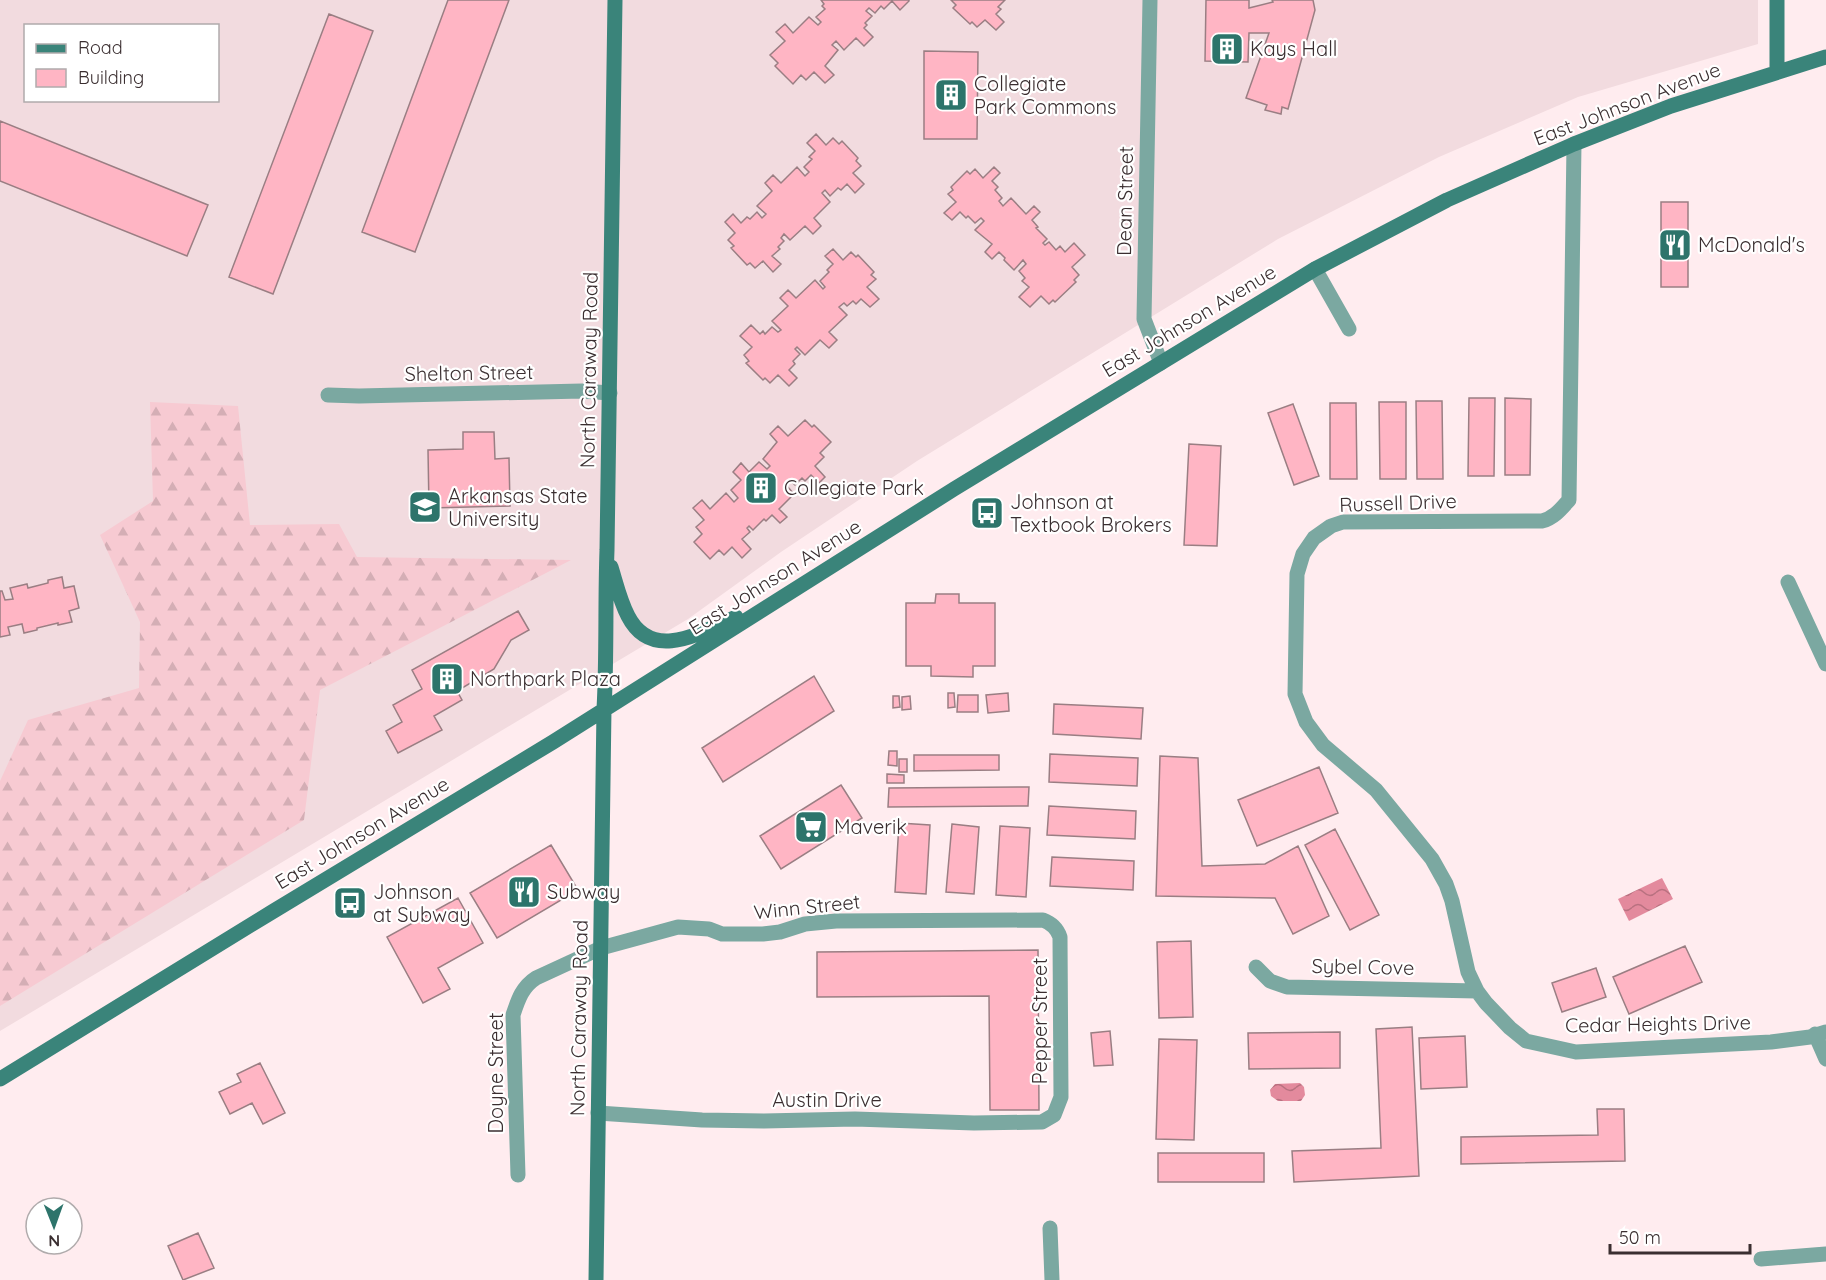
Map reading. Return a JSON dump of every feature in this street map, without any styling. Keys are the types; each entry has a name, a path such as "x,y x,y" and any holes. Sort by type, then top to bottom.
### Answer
{"main road":[{"name":"North Caraway Road","path":"596,1280 604,709 607,664 615,0"},
{"path":"1777,0 1777,72"},
{"name":"East Johnson Avenue","path":"0,1079 604,709 974,476 1315,269 1447,200 1574,144 1671,106 1826,57"},
{"path":"607,554 628,616 642,633 662,641 672,642 686,639 785,595"}],"street":[{"name":"Dean Street","path":"1150,0 1144,320 1161,363"},
{"name":"Russell Drive","path":"1477,991 1468,972 1452,901 1446,884 1432,859 1376,790 1323,745 1306,722 1295,694 1298,574 1303,554 1314,538 1331,526 1343,522 1542,521 1559,512 1569,500 1574,144"},
{"path":"1315,269 1349,329"},
{"name":"Shelton Street","path":"328,395 610,393"},
{"path":"1788,582 1826,664"},
{"name":"Winn Street","path":"601,948 678,927 709,929 722,934 763,934 780,932 805,924 836,921 1043,920 1054,927"},
{"name":"Pepper Street","path":"1054,927 1060,937 1061,1097 1054,1115"},
{"name":"Doyne Street","path":"518,1174 513,1014 519,997 530,982 536,978 601,948"},
{"name":"Sybel Cove","path":"1256,967 1270,981 1287,987 1477,991"},
{"name":"Cedar Heights Drive","path":"1477,991 1510,1028 1526,1041 1576,1052 1771,1042 1809,1037 1821,1033"},
{"path":"1821,1033 1826,1059"},
{"name":"Austin Drive","path":"598,1113 702,1120 855,1119 974,1123 1042,1122 1054,1115"},
{"path":"1050,1228 1052,1280"},
{"path":"1761,1260 1826,1254"}],"shaded area":[{"name":"Arkansas State University","path":"0,0 1758,0 1758,44 1578,97 1439,157 1278,239 917,461 781,552 688,619 0,1031"}],"green space":[{"path":"150,402 238,406 250,525 339,524 357,557 571,560 320,690 304,820 0,1006 0,781 28,720 139,688 140,622 100,535 153,501"}],"water":[{"path":"1662,878 1673,899 1629,921 1618,899"},
{"path":"1300,1083 1304,1087 1305,1095 1301,1101 1278,1101 1271,1096 1270,1090 1275,1084"}],"building":[{"path":"448,0 509,0 415,252 362,232"},
{"path":"821,0 909,1 900,10 892,1 884,9 881,6 875,13 869,8 866,11 872,16 865,23 867,25 864,28 873,37 864,46 856,38 844,50 836,41 832,45 838,50 825,66 834,75 825,83 814,72 806,80 801,75 793,84 775,66 778,63 770,55 785,41 776,32 785,24 793,33 809,17 818,25 821,22 816,17 825,9"},
{"path":"951,0 1005,0 998,7 1001,9 996,14 1004,22 996,30 985,20 977,27 972,22 970,24 953,8 956,5"},
{"name":"Kays Hall","path":"1206,0 1249,0 1249,8 1273,2 1272,0 1313,0 1315,10 1288,109 1282,107 1281,114 1265,110 1267,105 1246,98 1269,33 1249,33 1248,62 1205,61"},
{"path":"329,14 373,31 273,294 229,277"},
{"name":"Collegiate Park Commons","path":"924,51 978,52 977,139 924,139"},
{"path":"0,121 208,205 187,256 0,181"},
{"path":"816,134 826,145 833,138 839,144 842,141 858,158 856,161 861,166 853,173 864,184 855,193 847,184 841,190 838,188 830,196 825,190 822,193 830,202 814,218 821,226 813,234 805,226 790,240 784,234 781,238 784,241 778,247 780,249 772,256 781,264 773,272 763,261 755,268 750,263 747,265 731,248 734,246 728,240 735,233 725,222 733,214 741,223 747,217 750,219 757,212 762,218 766,214 757,206 772,191 765,183 773,175 781,183 797,167 805,176 809,172 804,167 812,159 809,157 815,151 807,143"},
{"path":"994,167 1000,173 992,181 998,187 995,190 1002,198 999,201 1003,206 1011,198 1026,214 1034,206 1040,212 1032,220 1038,227 1036,228 1047,239 1043,243 1045,245 1049,242 1056,250 1060,246 1065,252 1074,243 1085,255 1072,267 1079,275 1074,280 1076,282 1055,302 1053,300 1049,304 1041,296 1030,307 1019,297 1029,287 1022,281 1025,278 1019,271 1026,264 1023,260 1014,270 999,252 992,259 985,252 992,244 975,230 984,221 981,218 975,223 960,212 952,220 944,213 956,202 948,194 953,190 951,187 967,171 970,174 975,169 983,178"},
{"name":"McDonald's","path":"1661,202 1688,202 1688,287 1661,287"},
{"path":"833,249 843,260 851,252 856,257 858,255 874,272 871,275 876,279 867,287 879,299 870,307 861,299 856,304 853,301 847,306 844,303 839,307 847,315 829,332 837,340 829,348 820,340 805,355 797,347 795,349 800,354 793,361 795,364 789,370 797,378 789,386 778,375 770,383 765,378 763,380 746,363 749,361 744,355 752,347 740,336 751,325 760,334 763,331 765,334 772,327 778,332 781,330 772,321 788,306 780,298 788,290 796,298 815,280 823,289 825,287 820,281 833,264 825,256"},
{"path":"1469,398 1495,398 1494,476 1468,476"},
{"path":"1505,398 1531,399 1530,475 1505,475"},
{"path":"1416,401 1442,401 1443,479 1417,479"},
{"path":"1379,402 1406,402 1406,479 1380,479"},
{"path":"1330,403 1356,403 1357,479 1330,479"},
{"path":"1293,404 1319,476 1294,485 1268,413"},
{"name":"Collegiate Park","path":"805,420 812,427 814,425 831,442 820,453 824,457 815,466 825,477 819,483 811,475 805,481 802,478 795,485 791,481 787,486 794,494 779,509 787,517 780,523 772,515 766,521 764,519 753,530 749,526 747,528 750,532 742,539 751,549 742,558 732,547 724,555 719,550 710,559 694,542 702,534 696,527 704,520 693,508 702,500 710,509 726,493 734,502 738,498 731,490 741,480 733,472 741,463 749,472 759,462 767,469 770,466 763,459 777,442 770,434 778,426 788,436"},
{"path":"463,432 494,432 495,459 509,458 510,506 429,508 428,450 463,449"},
{"path":"1189,444 1221,446 1217,546 1184,545"},
{"path":"62,577 64,588 74,586 79,608 69,611 72,622 58,625 58,623 24,633 22,624 8,627 10,635 0,637 0,591 5,600 13,599 10,588 27,584 28,588"},
{"path":"936,594 959,594 959,603 995,603 995,666 973,666 973,677 931,676 931,666 906,666 906,603 935,603"},
{"name":"Northpark Plaza","path":"518,611 529,630 511,640 494,669 457,691 462,700 434,716 442,730 398,753 386,731 402,722 393,705 422,689 412,670"},
{"path":"814,676 834,711 723,782 702,748"},
{"path":"948,693 954,693 955,707 948,708"},
{"path":"1008,693 1009,711 988,713 986,695"},
{"path":"958,695 978,695 978,712 957,712"},
{"path":"893,696 899,696 900,707 893,708"},
{"path":"910,696 911,709 902,710 902,697"},
{"path":"1054,704 1143,708 1141,739 1053,734"},
{"path":"889,751 897,751 897,766 888,765"},
{"path":"1050,754 1138,758 1137,786 1049,782"},
{"path":"914,755 999,755 999,770 914,771"},
{"path":"1160,756 1198,758 1202,866 1265,864 1298,846 1329,916 1293,934 1275,898 1156,896"},
{"path":"899,759 907,759 907,772 899,772"},
{"path":"1319,767 1338,813 1257,846 1238,800"},
{"path":"887,774 904,775 904,783 887,783"},
{"name":"Maverik","path":"841,785 862,818 781,869 760,836"},
{"path":"1029,787 1028,806 888,807 889,788"},
{"path":"1049,806 1136,811 1135,839 1047,835"},
{"path":"899,823 930,825 926,894 895,892"},
{"path":"952,824 979,827 974,894 946,892"},
{"path":"1000,826 1030,828 1026,897 996,895"},
{"path":"1335,829 1379,915 1350,930 1305,845"},
{"name":"Subway","path":"551,845 578,890 497,938 470,893"},
{"path":"1052,857 1134,861 1133,890 1050,886"},
{"path":"458,898 483,943 438,968 450,989 423,1003 387,937"},
{"path":"1191,941 1193,1017 1159,1018 1157,942"},
{"path":"1685,946 1702,982 1629,1014 1613,977"},
{"path":"1038,950 1039,1110 990,1110 989,996 817,997 817,952"},
{"path":"1596,968 1606,997 1562,1012 1552,983"},
{"path":"1412,1027 1419,1176 1294,1182 1292,1151 1381,1148 1376,1029"},
{"path":"1110,1031 1113,1065 1094,1066 1091,1033"},
{"path":"1340,1032 1340,1068 1249,1069 1248,1033"},
{"path":"1465,1036 1467,1087 1421,1089 1419,1038"},
{"path":"1159,1039 1197,1040 1194,1140 1156,1139"},
{"path":"260,1063 285,1113 263,1124 252,1103 230,1114 219,1092 241,1082 237,1074"},
{"path":"1597,1109 1624,1109 1625,1161 1461,1164 1461,1137 1598,1135"},
{"path":"1158,1153 1264,1153 1264,1182 1158,1182"},
{"path":"198,1233 214,1268 183,1280 168,1246"}],"place":[{"name":"Kays Hall","path":"1227,49"},
{"name":"Collegiate Park Commons","path":"951,95"},
{"name":"McDonald's","path":"1675,245"},
{"name":"Collegiate Park","path":"761,488"},
{"name":"Arkansas State University","path":"425,507"},
{"name":"Johnson at Textbook Brokers","path":"987,513"},
{"name":"Northpark Plaza","path":"447,679"},
{"name":"Maverik","path":"811,827"},
{"name":"Subway","path":"524,892"},
{"name":"Johnson at Subway","path":"350,903"}]}
